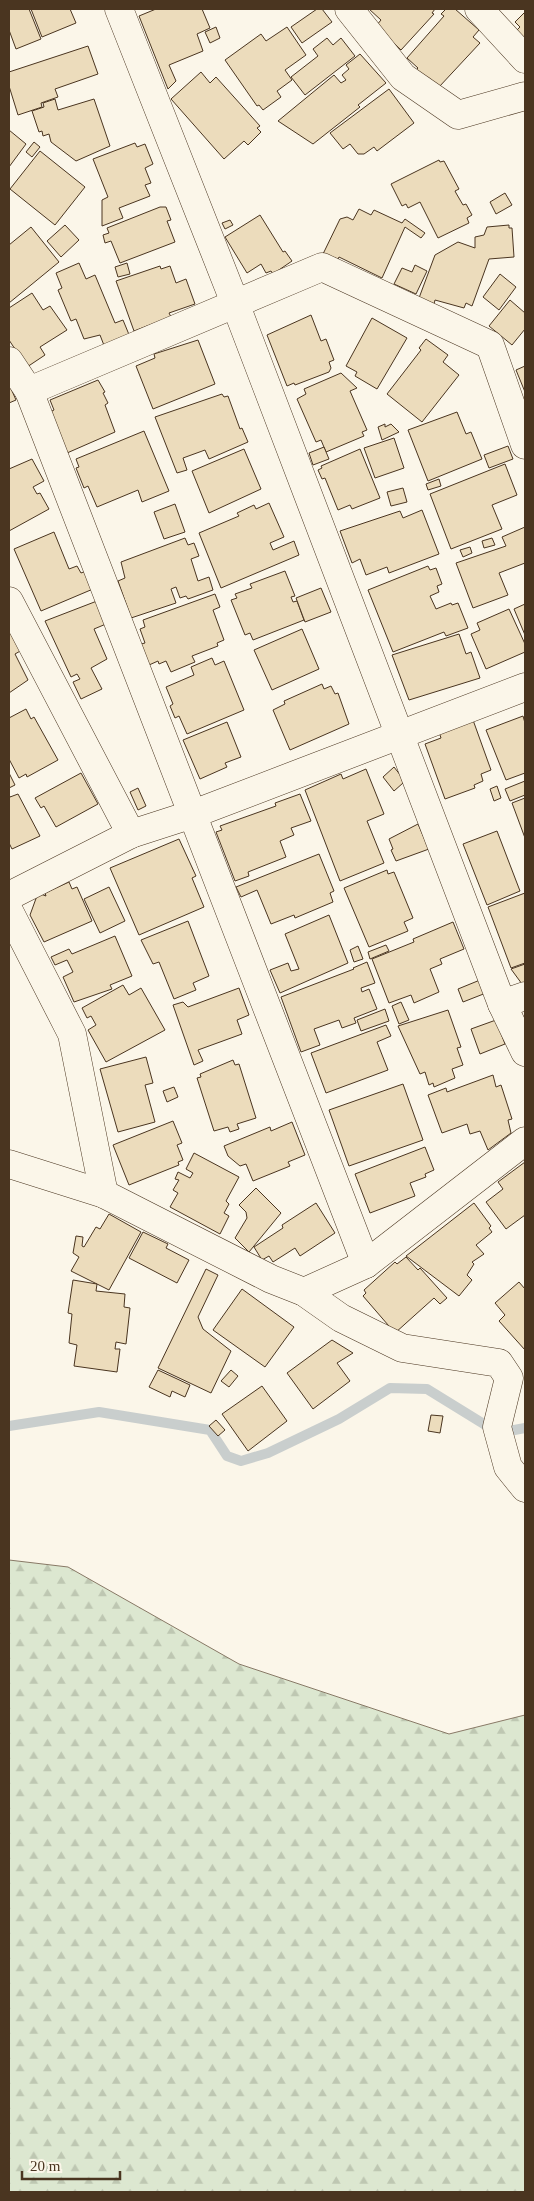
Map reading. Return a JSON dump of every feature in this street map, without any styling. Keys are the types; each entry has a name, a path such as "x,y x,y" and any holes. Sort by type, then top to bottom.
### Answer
{"street":[{"path":"119,9 235,303 398,735 514,1000 525,1052"},
{"path":"349,9 403,77 458,115 525,96"},
{"path":"479,9 525,59"},
{"path":"29,391 322,267 490,345 525,445"},
{"path":"9,361 29,391 366,1264"},
{"path":"9,601 131,834"},
{"path":"9,896 131,834 193,814 525,687"},
{"path":"9,911 72,1034 104,1194"},
{"path":"304,1292 366,1264 525,1141"},
{"path":"9,1164 104,1194 271,1279 304,1292 341,1318 402,1348 500,1363 509,1378 497,1427 508,1467 525,1488"}],"green space":[{"path":"9,1560 68,1567 239,1664 449,1734 525,1715 525,2192 9,2192"}],"building":[{"path":"9,9 29,9 41,39 16,49 9,30"},
{"path":"31,9 70,9 76,23 42,37"},
{"path":"156,9 202,9 210,28 197,34 203,51 169,65 176,81 168,89 139,16"},
{"path":"317,9 322,9 332,22 302,43 291,27"},
{"path":"369,9 435,9 432,13 434,14 401,50 376,26 381,20"},
{"path":"446,9 455,9 479,30 473,37 480,43 439,87 428,77 424,81 414,72 418,68 407,58 444,16 441,14"},
{"path":"525,12 525,40 516,31 520,27 515,22"},
{"path":"216,27 220,38 210,43 205,32"},
{"path":"287,27 306,55 285,70 292,80 277,91 281,97 263,110 259,105 257,106 225,60 261,34 266,41"},
{"path":"327,38 333,45 341,38 355,56 305,95 291,77 318,56 313,49"},
{"path":"88,46 98,74 55,89 58,97 41,103 42,107 18,115 9,86 9,72"},
{"path":"360,54 386,83 358,105 360,107 313,144 278,121 334,75 341,83 346,80 342,75 349,69 346,65"},
{"path":"201,72 210,83 216,77 260,126 257,128 261,132 248,145 244,141 224,159 171,99"},
{"path":"389,89 414,123 377,151 374,147 364,154 358,154 350,144 343,149 330,133"},
{"path":"55,99 58,110 94,99 110,146 76,161 51,142 49,134 43,136 42,131 39,132 32,111 44,107 43,103"},
{"path":"9,130 26,144 9,167"},
{"path":"34,142 40,147 32,157 26,152"},
{"path":"135,143 137,147 145,144 153,164 145,168 151,183 145,185 150,196 119,208 123,218 102,226 102,200 108,197 93,159"},
{"path":"40,151 85,187 55,225 10,189"},
{"path":"439,160 440,162 444,161 459,189 455,191 456,193 463,205 466,204 472,215 467,218 469,223 438,238 420,202 408,208 406,204 402,206 391,184"},
{"path":"505,193 512,205 496,214 490,202"},
{"path":"160,207 166,207 171,220 167,221 175,242 120,263 111,241 105,243 103,235 109,233 107,228"},
{"path":"359,209 371,215 374,210 402,223 405,219 425,233 421,238 405,227 382,278 339,257 338,259 323,254 340,219 347,217 353,220"},
{"path":"260,215 283,252 285,251 292,261 273,274 271,271 266,273 261,264 247,273 225,237"},
{"path":"230,220 233,225 225,229 222,223"},
{"path":"65,225 79,240 61,257 47,241"},
{"path":"509,225 509,228 512,228 514,257 489,259 472,306 466,303 464,308 435,300 434,304 419,298 435,255 458,242 475,248 475,237 484,235 487,227"},
{"path":"31,227 59,262 9,303 9,245"},
{"path":"79,263 86,279 95,275 115,323 123,320 130,337 105,348 100,335 84,339 76,319 71,321 58,290 62,288 56,273"},
{"path":"127,263 130,274 118,277 115,267"},
{"path":"415,265 427,271 416,294 394,284 402,268 412,272"},
{"path":"160,266 161,269 170,266 176,283 186,279 195,304 169,313 171,317 134,331 116,281"},
{"path":"500,274 516,287 499,310 483,297"},
{"path":"32,293 43,310 50,306 67,330 40,347 45,355 27,367 9,340 9,308"},
{"path":"510,300 525,313 525,329 512,345 489,326"},
{"path":"311,315 321,341 326,339 334,360 329,362 331,368 329,372 295,385 294,383 287,386 267,335"},
{"path":"372,318 407,338 377,389 355,376 357,372 346,366"},
{"path":"426,339 448,355 443,362 459,375 422,422 387,394 421,350 419,348"},
{"path":"198,340 215,384 153,409 136,366 155,358 154,354"},
{"path":"525,366 525,392 516,370"},
{"path":"341,373 357,388 350,391 367,430 362,432 364,436 326,452 321,440 316,442 297,399 306,394 304,389"},
{"path":"98,380 105,392 103,393 108,403 105,405 115,432 67,453 50,412 54,410 50,400"},
{"path":"9,384 16,400 9,403"},
{"path":"222,394 224,397 228,396 240,429 242,428 248,442 209,459 205,450 183,458 187,470 177,473 155,417"},
{"path":"457,412 466,434 471,432 482,459 428,481 408,430"},
{"path":"385,424 385,427 391,424 399,432 382,440 378,427"},
{"path":"144,431 169,491 142,502 138,490 97,507 88,486 84,488 76,468 79,467 76,459"},
{"path":"394,438 404,468 375,478 364,448"},
{"path":"508,446 513,459 489,468 484,455"},
{"path":"324,447 329,459 313,465 309,453"},
{"path":"244,449 261,489 209,513 192,471"},
{"path":"360,449 380,498 352,509 350,505 338,510 325,478 322,479 318,470 322,468 321,466"},
{"path":"32,459 44,481 33,487 37,494 40,493 49,509 9,531 9,469"},
{"path":"505,464 517,495 492,505 502,529 451,549 430,494"},
{"path":"439,479 441,486 428,490 426,484"},
{"path":"403,488 407,502 391,506 387,492"},
{"path":"269,503 284,537 270,543 273,550 294,541 299,555 221,588 199,533 239,516 237,513 254,505 256,509"},
{"path":"175,504 185,532 164,539 154,512"},
{"path":"422,510 439,554 389,573 387,567 366,575 360,559 352,563 340,531 400,511 403,518"},
{"path":"525,527 525,563 499,573 508,595 473,608 456,563 506,546 502,537"},
{"path":"54,532 69,569 77,566 81,573 86,571 93,589 41,611 14,549"},
{"path":"185,538 188,545 194,543 199,556 191,559 198,581 209,577 213,590 188,599 186,596 180,598 176,587 171,589 176,603 131,618 118,581 125,578 121,562"},
{"path":"492,538 495,545 484,548 482,541"},
{"path":"470,547 472,553 463,557 460,550"},
{"path":"428,566 430,570 436,568 442,584 437,586 439,592 430,596 436,609 451,603 452,605 458,603 468,628 446,636 444,632 393,652 368,590"},
{"path":"285,571 295,596 291,597 293,602 297,601 304,620 253,640 250,633 245,635 231,600 237,598 235,594 252,588 250,584"},
{"path":"321,588 331,612 305,622 296,598"},
{"path":"215,594 220,607 213,610 224,640 217,643 218,646 192,656 195,662 171,672 166,661 159,664 158,661 149,665 141,644 145,643 140,629 145,627 143,620"},
{"path":"97,601 106,624 94,629 107,659 91,668 102,689 81,699 73,682 80,679 77,674 71,677 45,621"},
{"path":"525,604 525,635 514,609"},
{"path":"509,609 525,644 525,652 486,669 471,634 480,630 477,623"},
{"path":"9,626 22,650 15,654 28,680 9,693"},
{"path":"302,629 319,669 272,690 254,650"},
{"path":"459,634 466,654 471,652 480,678 409,700 392,655"},
{"path":"212,658 215,665 224,661 244,710 187,734 179,716 175,718 170,706 173,704 166,687 194,675 191,667"},
{"path":"322,684 324,689 331,686 335,694 338,693 349,724 290,750 273,710 285,704 284,701"},
{"path":"26,709 31,719 34,717 58,760 27,777 26,774 19,778 9,759 9,718"},
{"path":"523,716 525,723 525,773 506,780 486,730"},
{"path":"473,720 491,770 481,774 483,781 474,785 475,788 445,799 425,744 441,738 439,732"},
{"path":"227,722 241,757 225,763 227,767 200,779 183,740"},
{"path":"394,767 401,776 403,783 394,791 383,777"},
{"path":"366,769 384,814 367,821 384,863 340,881 305,790 341,774 343,779"},
{"path":"9,773 15,785 9,788"},
{"path":"81,773 98,804 56,827 44,806 41,808 35,798"},
{"path":"525,781 525,795 510,801 505,789"},
{"path":"497,786 501,798 494,801 490,789"},
{"path":"138,788 146,806 138,810 130,792"},
{"path":"9,794 10,797 18,794 40,836 12,849 9,843"},
{"path":"300,794 311,821 291,828 294,835 280,841 286,857 248,872 249,876 235,881 216,832 222,830 220,826 276,806 275,803"},
{"path":"525,798 525,838 512,803"},
{"path":"418,824 429,849 396,861 389,839"},
{"path":"497,831 520,891 487,905 463,844"},
{"path":"179,839 196,876 192,878 204,907 139,935 110,868"},
{"path":"319,854 334,891 330,893 333,902 295,918 294,915 271,924 257,890 241,897 236,887"},
{"path":"387,870 388,874 394,872 413,918 404,922 408,931 369,947 344,888"},
{"path":"69,882 72,889 77,887 92,921 44,942 30,915 38,893 46,896 45,893"},
{"path":"109,887 125,921 100,933 84,899"},
{"path":"525,893 525,963 511,968 488,907"},
{"path":"329,915 348,963 280,993 270,970 288,963 291,971 299,969 285,934"},
{"path":"188,921 209,976 193,983 196,990 174,999 159,962 153,964 141,940"},
{"path":"453,922 464,949 440,959 442,964 430,969 439,992 414,1003 411,995 389,1003 372,959 414,942 413,939"},
{"path":"115,936 132,976 110,985 112,989 74,1002 63,977 73,972 67,960 55,965 51,957 69,949 72,954"},
{"path":"386,945 389,951 370,959 368,952"},
{"path":"358,946 363,959 354,962 350,950"},
{"path":"367,962 375,983 361,988 362,992 369,989 377,1009 354,1018 356,1023 342,1028 339,1020 314,1029 320,1045 301,1052 281,997 354,969"},
{"path":"525,964 525,982 522,984 511,969"},
{"path":"480,980 486,993 463,1002 458,989"},
{"path":"123,985 129,995 141,988 165,1030 106,1062 88,1030 96,1025 91,1016 87,1018 82,1008"},
{"path":"239,988 249,1015 237,1020 242,1034 198,1050 203,1061 194,1065 173,1005 183,1002 188,1007"},
{"path":"401,1002 409,1020 399,1024 392,1006"},
{"path":"385,1009 389,1021 361,1031 357,1020"},
{"path":"448,1010 461,1047 457,1048 463,1065 452,1069 455,1078 434,1087 433,1083 429,1085 425,1072 420,1074 398,1026"},
{"path":"496,1020 505,1044 480,1054 471,1029"},
{"path":"386,1025 391,1036 377,1042 388,1070 326,1093 311,1053"},
{"path":"146,1057 153,1083 145,1085 155,1122 118,1132 100,1069"},
{"path":"233,1060 235,1065 239,1064 256,1118 237,1124 239,1129 230,1132 228,1127 214,1131 197,1078 201,1077 200,1074"},
{"path":"493,1075 496,1087 501,1085 512,1119 508,1120 511,1133 488,1150 480,1131 470,1134 467,1124 442,1133 428,1095 446,1088 447,1092"},
{"path":"403,1084 423,1140 349,1166 329,1110"},
{"path":"174,1087 178,1097 167,1102 163,1091"},
{"path":"173,1121 182,1143 177,1145 183,1160 178,1162 179,1165 129,1185 113,1145"},
{"path":"292,1122 305,1155 288,1162 290,1166 253,1181 246,1164 240,1166 228,1156 224,1146 270,1127 271,1131"},
{"path":"425,1147 434,1170 425,1174 426,1177 410,1183 415,1196 370,1213 355,1174"},
{"path":"194,1153 239,1177 226,1201 229,1204 224,1213 229,1216 220,1234 170,1207 178,1193 173,1190 179,1180 175,1179 178,1172 190,1178 193,1173 186,1169"},
{"path":"525,1162 525,1215 506,1229 486,1202 503,1189 498,1182"},
{"path":"256,1188 281,1213 249,1252 235,1238 247,1218 246,1212 239,1205"},
{"path":"316,1203 335,1233 300,1256 295,1248 273,1262 269,1256 262,1260 254,1247 283,1228 282,1225"},
{"path":"474,1203 491,1226 489,1228 492,1232 476,1245 484,1254 472,1262 474,1264 467,1275 472,1280 459,1296 406,1256"},
{"path":"109,1214 141,1232 109,1290 71,1271 79,1257 73,1253 76,1236 83,1237 82,1246 84,1247 96,1227 100,1229"},
{"path":"143,1232 168,1244 166,1248 189,1260 177,1283 129,1258"},
{"path":"406,1257 418,1270 420,1268 447,1298 440,1304 434,1298 395,1333 363,1296 366,1293 364,1290 395,1262 397,1264"},
{"path":"206,1269 218,1275 198,1317 203,1329 231,1351 211,1393 158,1368"},
{"path":"73,1280 97,1284 96,1291 125,1294 124,1307 130,1308 126,1344 116,1342 115,1349 120,1349 117,1372 74,1366 77,1345 69,1343 72,1314 68,1313"},
{"path":"519,1282 525,1289 525,1350 499,1321 505,1315 495,1303"},
{"path":"242,1289 294,1327 265,1367 213,1330"},
{"path":"332,1340 353,1353 337,1363 350,1381 313,1409 287,1373"},
{"path":"158,1370 190,1385 185,1397 172,1391 170,1397 149,1387"},
{"path":"231,1370 238,1376 229,1387 221,1381"},
{"path":"262,1386 287,1421 248,1451 222,1414"},
{"path":"431,1415 443,1416 440,1433 428,1431"},
{"path":"216,1420 225,1430 218,1436 209,1426"}],"waterway":[{"path":"9,1426 99,1412 210,1430 227,1456 241,1461 268,1453 339,1419 390,1388 427,1389 487,1426 509,1431 525,1428"}]}
